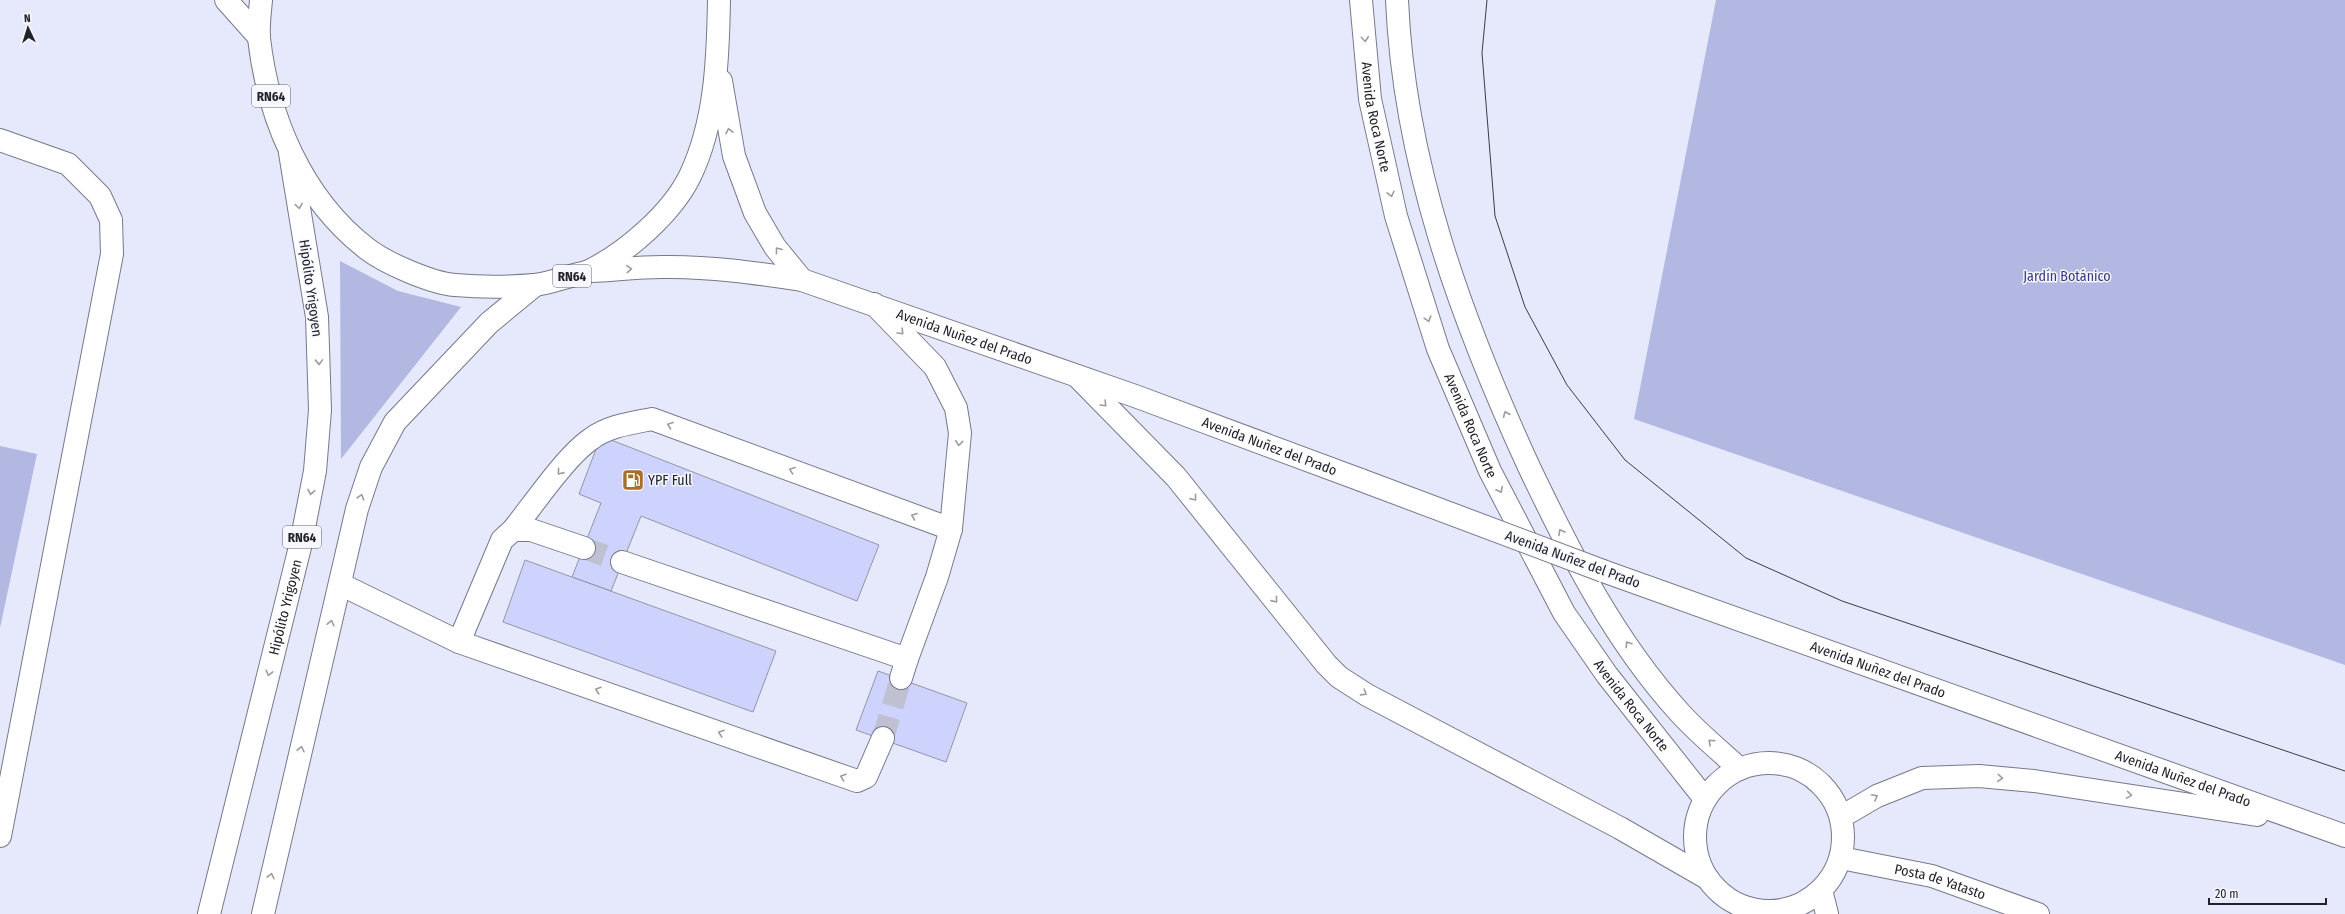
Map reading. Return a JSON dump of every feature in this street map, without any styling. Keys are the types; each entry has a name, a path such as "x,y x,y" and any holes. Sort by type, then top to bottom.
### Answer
{"main road":[{"path":"226,0 259,36"},
{"name":"RN64","path":"261,0 259,36 271,96 290,154 310,189 329,213 367,249 404,270 453,285 535,285 590,271 635,241 663,213 689,177 705,134 718,57 720,0"},
{"name":"Avenida Roca Norte","path":"1361,0 1370,100 1396,216 1438,349 1490,471 1564,613 1607,675 1705,799"},
{"path":"1397,0 1399,46 1406,105 1420,170 1446,263 1480,354 1518,442 1554,520 1600,604 1637,658 1680,714 1740,769"},
{"path":"718,57 724,109 734,156 755,213 775,247 802,280"},
{"path":"0,140 68,164 100,196 111,220 112,254 0,836"},
{"name":"Hipólito Yrigoyen","path":"209,914 301,543 315,471 320,410 317,317 290,154"},
{"name":"Avenida Nuñez del Prado","path":"590,271 662,267 701,268 757,273 802,280 1077,376 1361,480 1603,571 2345,836"},
{"name":"RN64","path":"262,914 357,509 371,467 395,422 489,323 535,285"},
{"path":"622,562 904,668 937,577 951,529 960,433 956,408 935,367 874,304"},
{"path":"1077,376 1176,477 1326,664 1339,677 1366,695 1620,828 1707,878 1725,897 1747,911 1774,913 1791,908 1809,900 1821,890 1832,877 1841,858 1843,837 1841,816 1829,794 1812,776 1789,766 1764,763 1740,769 1720,781 1705,799 1697,818 1694,839 1698,860 1707,878"},
{"path":"459,642 502,540 513,530 571,458 591,438 612,428 652,418 951,529"},
{"path":"513,530 532,530 584,548"},
{"path":"340,584 459,642 857,781 866,777 883,738"},
{"path":"1841,816 1877,796 1922,778 1979,776 2034,781 2308,823"},
{"name":"Posta de Yatasto","path":"1841,858 1932,876 2038,914"},
{"path":"1821,890 1826,914"}],"green space":[{"name":"Jardín Botánico","path":"1716,0 2345,0 2345,665 1634,419"},
{"path":"340,261 398,291 461,307 341,459"},
{"path":"0,446 37,454 0,628"}],"building":[{"path":"601,436 879,545 857,601 641,516 611,591 572,577 601,503 579,494"},
{"path":"525,560 776,651 753,712 503,622"},
{"path":"878,671 967,703 946,762 856,730"}],"tunnel":[{"path":"584,548 622,562"},
{"path":"883,738 901,678"}],"tram line":[{"path":"1487,0 1482,53 1495,216 1525,307 1567,385 1625,460 1746,558 1842,601 2345,771"}],"place":[{"name":"YPF Full","path":"633,480"}]}
